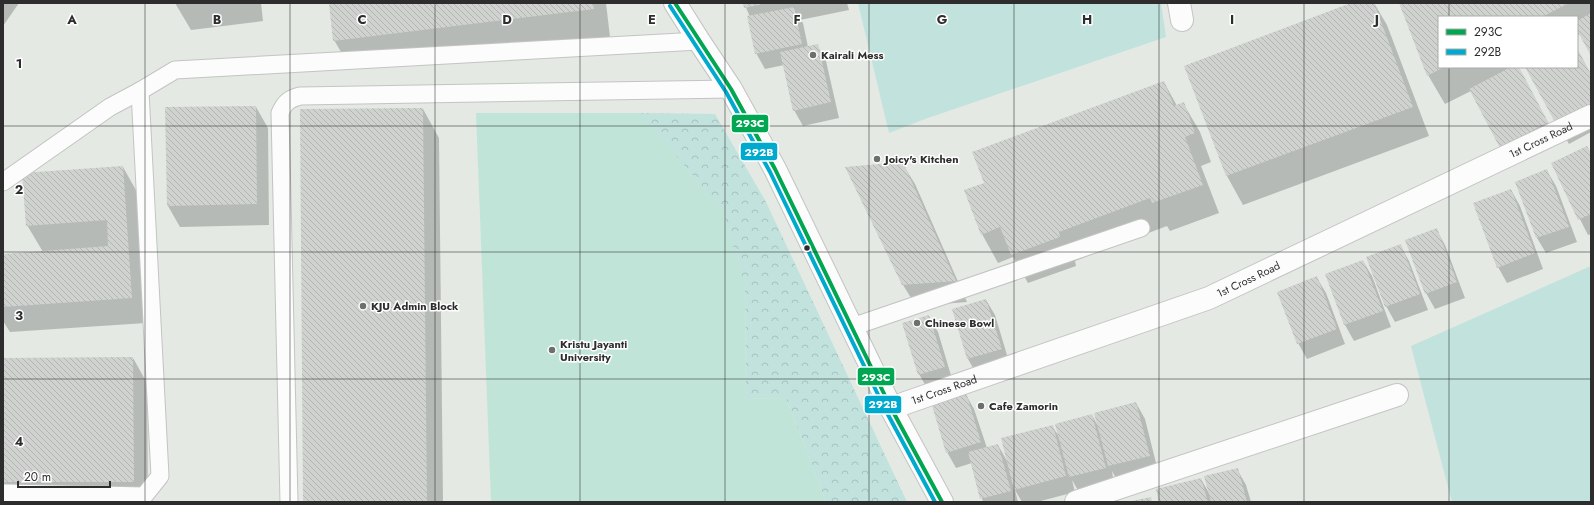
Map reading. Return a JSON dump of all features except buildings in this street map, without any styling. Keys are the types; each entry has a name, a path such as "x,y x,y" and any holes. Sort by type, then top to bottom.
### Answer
{"street":[{"path":"675,3 731,89 775,169 891,408 942,502"},
{"name":"1st Cross Road","path":"891,408 1209,298 1591,116"},
{"path":"1076,502 1397,395"}],"lane":[{"path":"3,182 110,106 140,91 174,70 699,41"},
{"path":"289,502 280,113 284,104 291,98 300,96 731,89"},
{"path":"3,493 144,496 160,476 140,91"},
{"path":"852,327 1141,228"}],"green space":[{"path":"858,3 1161,3 1166,37 925,119 889,133"},
{"path":"476,113 640,113 723,211 745,287 746,399 786,398 826,502 491,502"},
{"path":"640,113 715,114 766,202 907,502 826,502 786,398 746,399 745,287"},
{"path":"1591,266 1591,502 1452,502 1411,346"}],"transit line":[{"name":"293C","path":"675,3 731,89 775,169 891,408 942,502"},
{"name":"292B","path":"670,6 726,92 770,172 886,411 935,502"}],"place":[{"name":"Kairali Mess","path":"813,55"},
{"name":"Joicy's Kitchen","path":"877,159"},
{"name":"KJU Admin Block","path":"363,306"},
{"name":"Chinese Bowl","path":"917,323"},
{"name":"Kristu Jayanti University","path":"552,350"},
{"name":"Cafe Zamorin","path":"981,406"}]}
